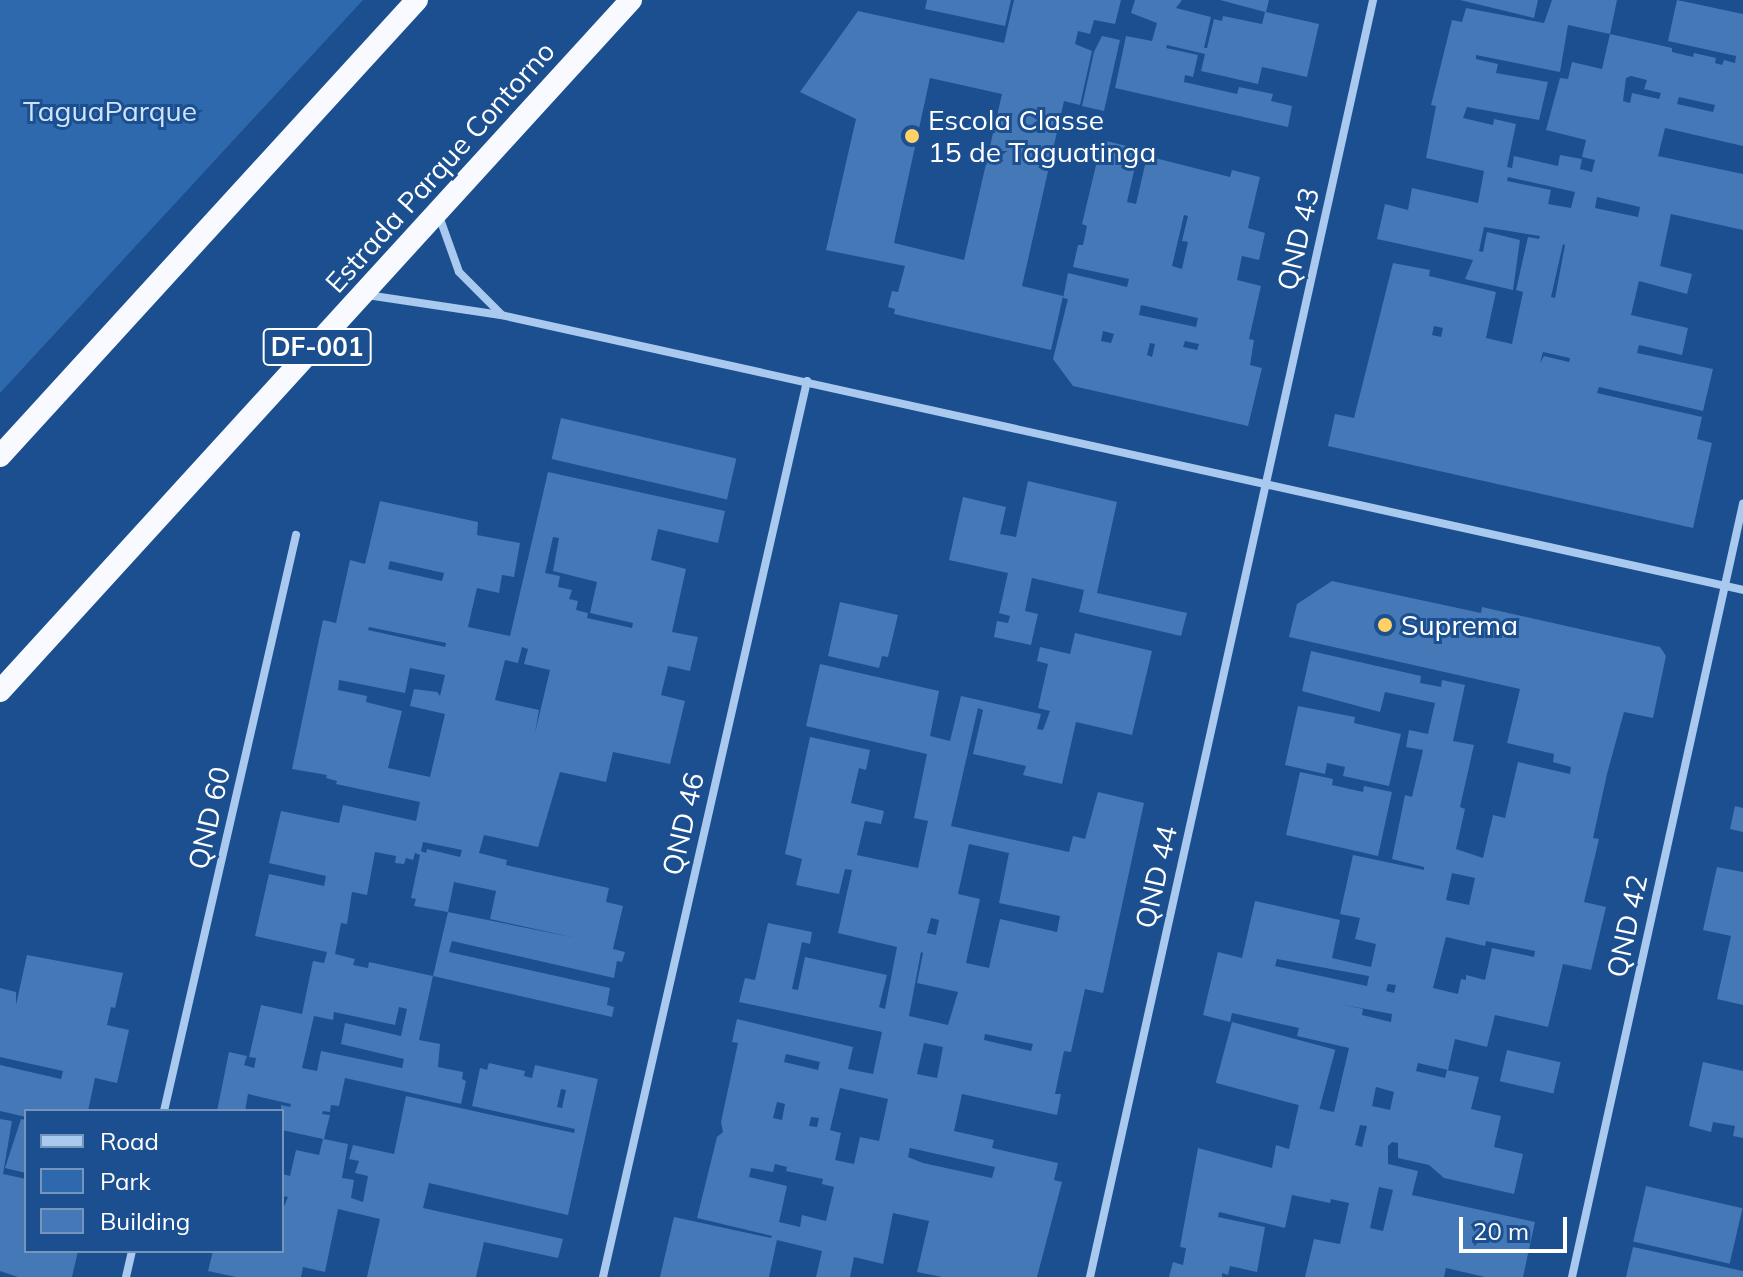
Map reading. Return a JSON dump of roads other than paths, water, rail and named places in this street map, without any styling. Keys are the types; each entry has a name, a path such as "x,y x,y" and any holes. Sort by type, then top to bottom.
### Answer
{"highway":[{"path":"0,456 417,0"},
{"name":"Estrada Parque Contorno","path":"0,691 631,0"}],"street":[{"name":"QND 43","path":"1265,487 1373,0"},
{"path":"438,213 459,272 501,315"},
{"path":"364,295 501,315 807,381 1265,487 1743,590"},
{"name":"QND 46","path":"603,1277 807,381"},
{"name":"QND 44","path":"1090,1277 1265,487"},
{"name":"QND 42","path":"1572,1277 1743,504"},
{"name":"QND 60","path":"164,1109 296,535"},
{"path":"126,1277 132,1253"}],"place":[{"name":"Escola Classe 15 de Taguatinga","path":"912,136"},
{"name":"Suprema","path":"1385,625"}],"park label":[{"name":"TaguaParque","path":"110,111"}]}
